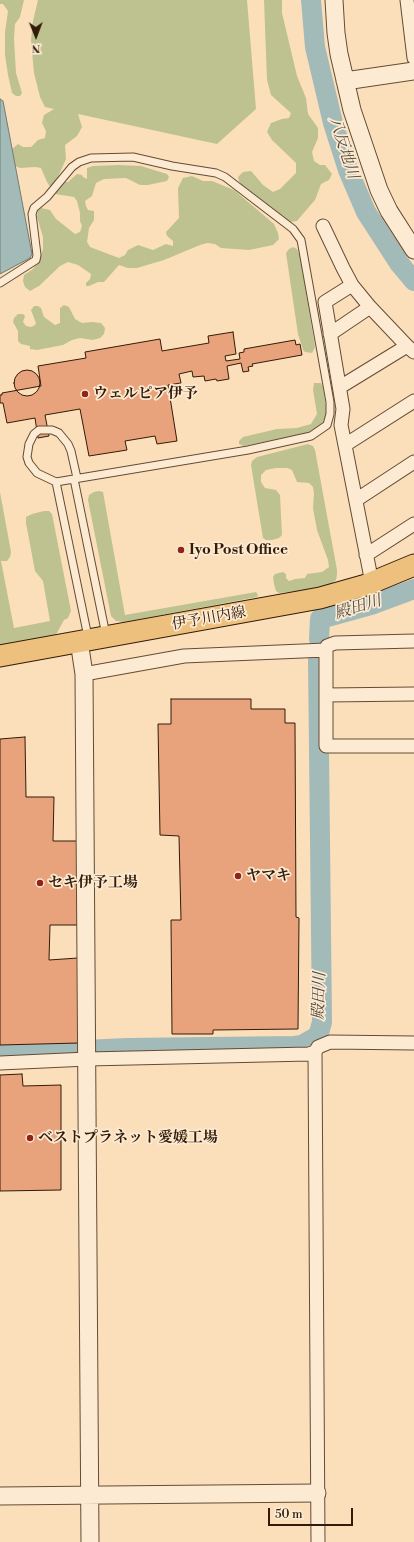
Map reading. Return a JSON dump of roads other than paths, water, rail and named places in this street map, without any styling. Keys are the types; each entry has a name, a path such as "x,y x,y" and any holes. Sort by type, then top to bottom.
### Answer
{"main road":[{"name":"伊予川内線","path":"0,656 293,604 372,583 414,565"}],"street":[{"path":"334,0 336,33 352,110 379,190 389,210 413,246"},
{"path":"407,0 414,58"},
{"path":"345,81 414,70"},
{"path":"323,226 352,285 370,307 410,349 340,388"},
{"path":"352,285 325,302 343,408 341,425 372,583"},
{"path":"330,334 370,307"},
{"path":"345,445 414,401"},
{"path":"356,500 414,462"},
{"path":"366,555 414,524"},
{"path":"90,1542 88,1059 84,674 91,639"},
{"path":"414,641 335,643 327,646 326,650 326,746 414,746"},
{"path":"84,674 184,656 326,650"},
{"path":"326,695 414,694"},
{"path":"318,1542 315,1052 318,1047 330,1042 414,1043"},
{"path":"0,1063 88,1059 310,1054 315,1052"},
{"path":"0,1496 317,1493"}],"lane":[{"path":"0,283 36,260 37,255 32,214 34,208 47,197 72,167 91,158 133,157 172,166 216,173 225,177 293,229 301,240 330,402 330,414 327,425 311,436 248,450 75,479 56,482 37,473 29,463 27,457 29,444 34,434 39,430 52,430 59,433 72,451 75,479 91,639"},
{"path":"56,482 91,639"}],"water":[{"path":"0,99 3,101 32,254 30,258 0,274"}],"waterway":[{"name":"八反地川","path":"311,0 315,47 333,123 348,170 366,212 399,263 414,281"},
{"name":"殿田川","path":"319,639 320,619 374,604 414,589"},
{"name":"殿田川","path":"0,1054 127,1048 294,1046 302,1045 316,1037 319,1033 322,1022 318,659"}],"place":[{"name":"ウェルピア伊予","path":"85,394"},
{"name":"Iyo Post Office","path":"181,550"},
{"name":"ヤマキ","path":"238,876"},
{"name":"セキ伊予工場","path":"40,883"},
{"name":"ベストプラネット愛媛工場","path":"30,1138"}]}
